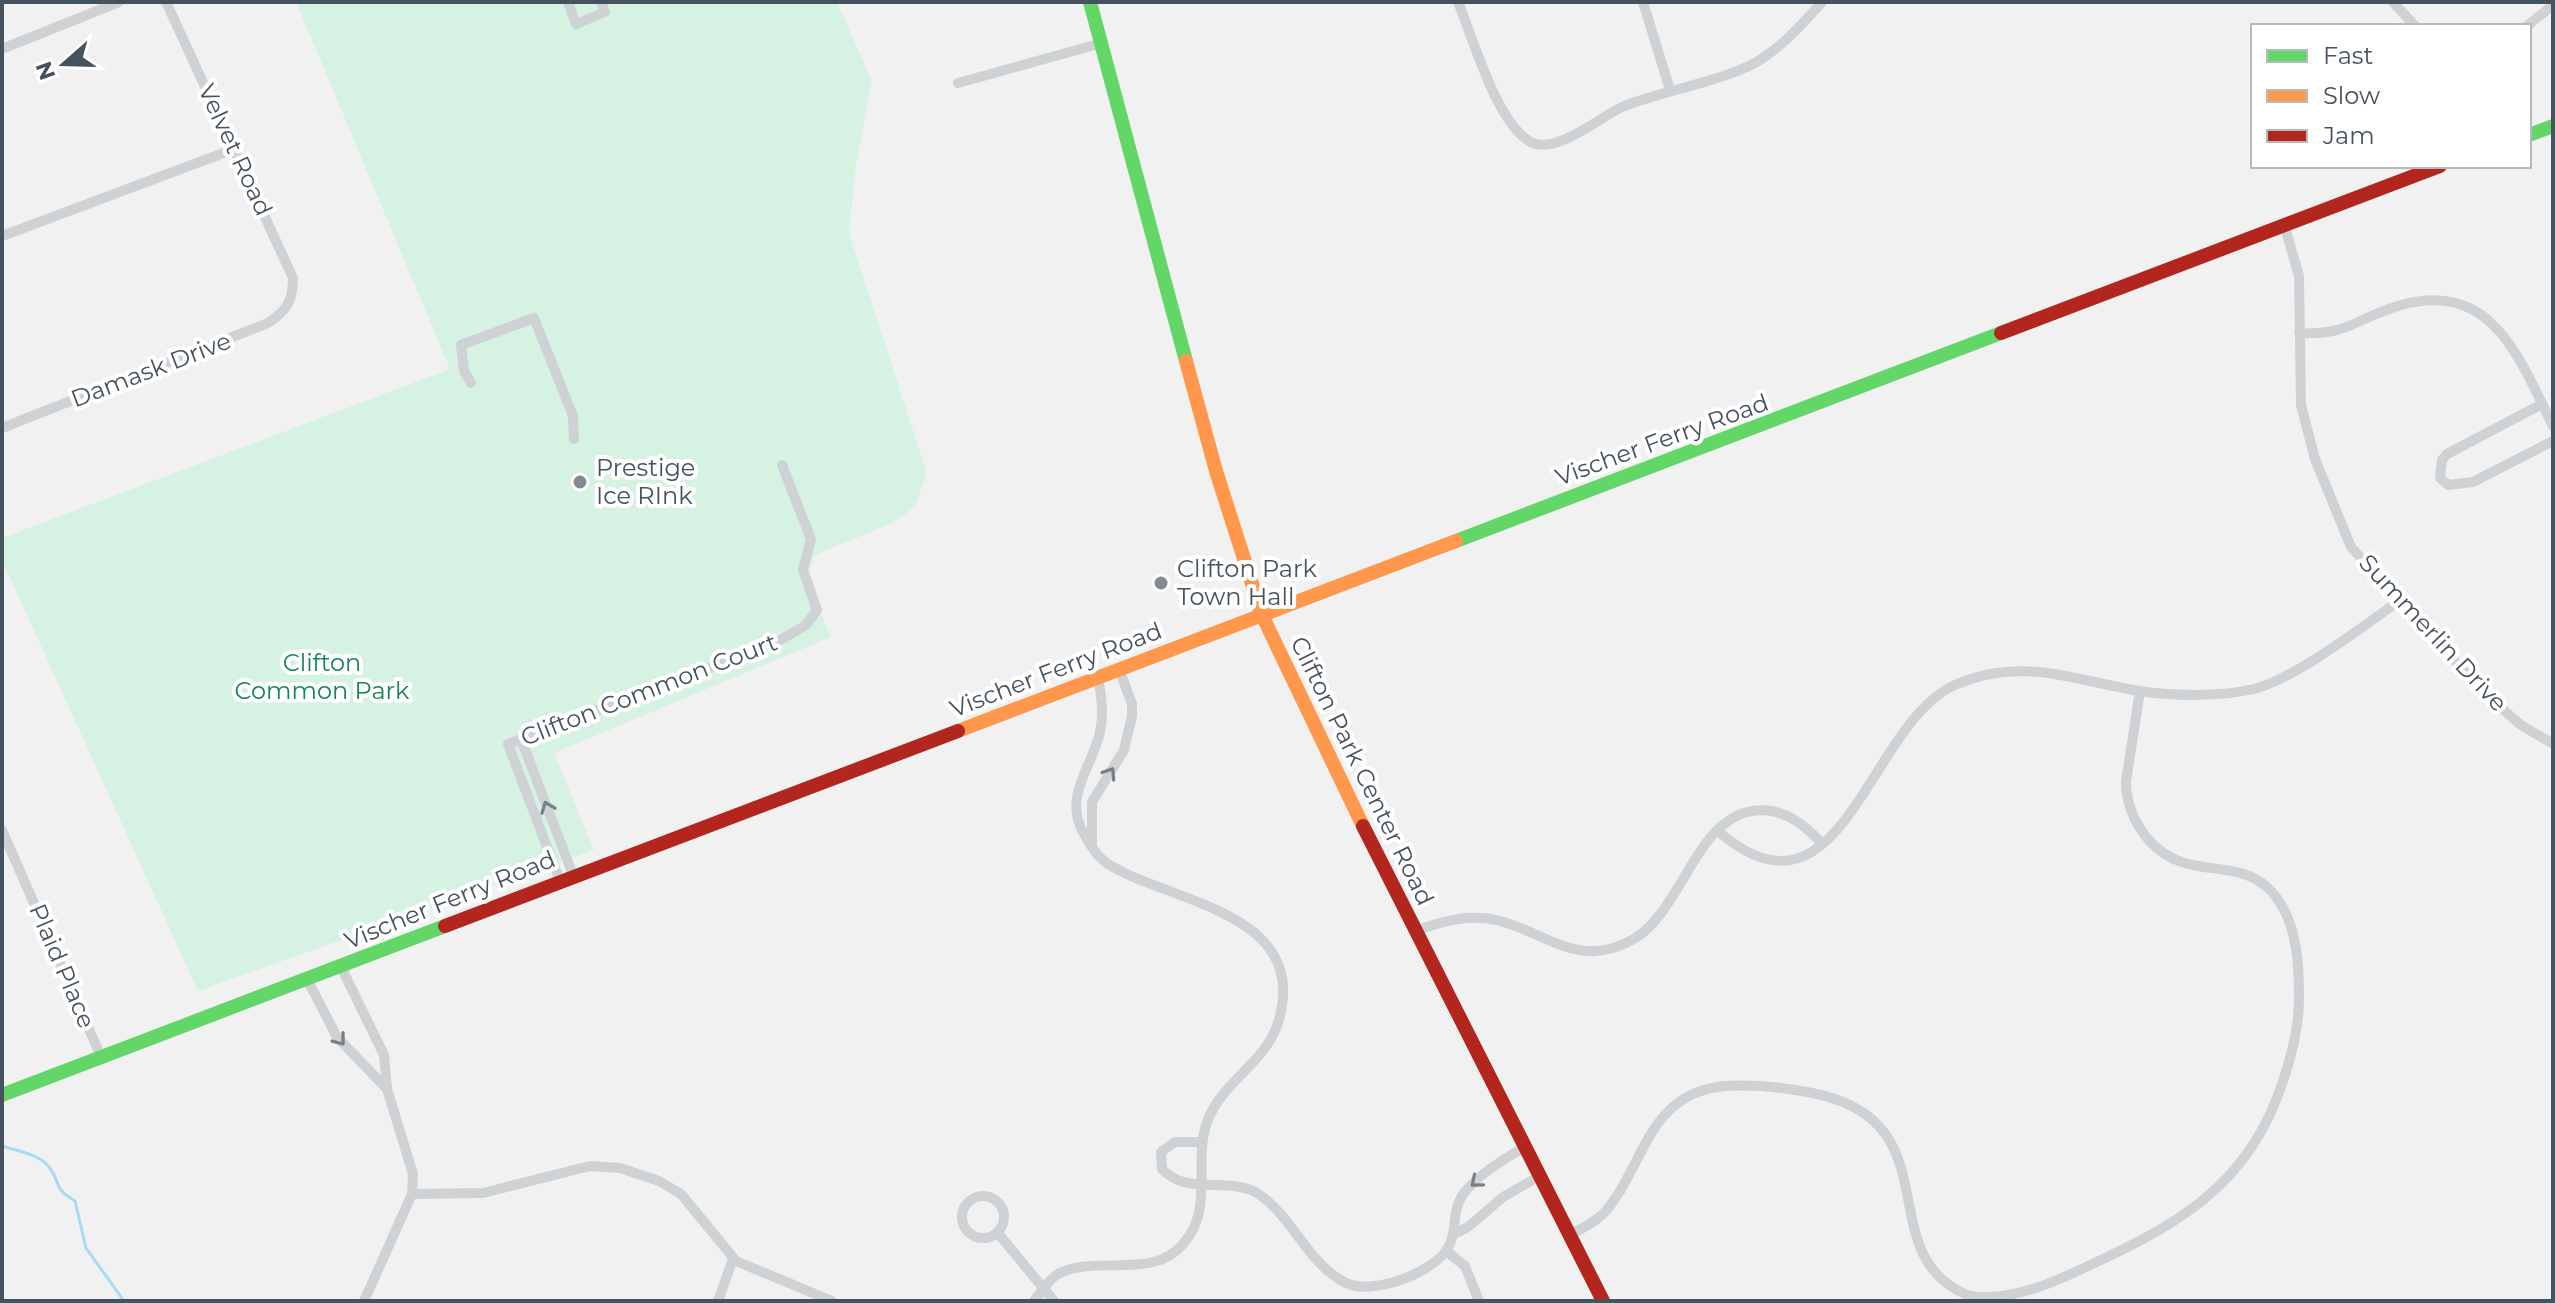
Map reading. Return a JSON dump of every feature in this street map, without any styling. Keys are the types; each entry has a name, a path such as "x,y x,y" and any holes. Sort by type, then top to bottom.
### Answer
{"street":[{"path":"2,49 119,2"},
{"name":"Velvet Road","path":"166,2 293,278 291,300"},
{"path":"568,2 576,24 605,12 601,2"},
{"name":"Clifton Park Center Road","path":"1090,2 1216,471 1262,615 1322,745 1603,1301"},
{"path":"1458,2 1508,122 1531,143 1552,143 1575,135 1620,108 1757,62 1790,38 1822,2"},
{"path":"1643,2 1670,90"},
{"path":"2393,2 2413,24"},
{"path":"2529,24 2553,5"},
{"path":"958,83 1102,43"},
{"path":"2531,134 2553,126"},
{"path":"2,236 234,149"},
{"name":"Vischer Ferry Road","path":"2,1095 308,981 566,878 2016,330 2435,168"},
{"name":"Summerlin Drive","path":"2284,224 2299,276 2301,405 2330,500 2351,547 2484,693 2521,725 2553,744"},
{"name":"Damask Drive","path":"2,428 241,335 278,317 291,300"},
{"path":"2299,333 2338,333 2397,306 2448,300 2494,323 2511,344 2553,426"},
{"path":"471,383 464,371 461,345 534,318 573,416 574,439"},
{"path":"2542,404 2447,454 2442,460 2440,478 2448,485 2473,482 2553,441"},
{"name":"Clifton Common Court","path":"566,878 508,744 775,643 806,625 817,610 803,570 811,539 782,465"},
{"path":"1718,831 1733,844 1767,863 1783,862 1822,844 1846,822 1908,724 1939,694 1954,685 2013,669 2044,671 2140,691 2179,694 2254,689 2282,676 2399,601"},
{"path":"1092,846 1092,802 1124,750 1132,716 1132,704 1119,669"},
{"path":"1034,1301 1059,1274 1076,1268 1144,1264 1181,1248 1198,1223 1202,1142 1213,1109 1262,1052 1275,1030 1281,994 1275,962 1259,936 1244,923 1109,865 1092,846 1078,822 1076,807 1082,776 1094,752 1102,722 1098,678"},
{"path":"1569,1235 1602,1215 1615,1199 1656,1121 1683,1102 1721,1086 1773,1086 1824,1095 1845,1100 1878,1122 1897,1154 1906,1179 1922,1256 1939,1277 1967,1295 1988,1300 2016,1296 2050,1284 2152,1237 2199,1205 2223,1183 2261,1132 2278,1099 2296,1041 2300,1002 2294,931 2269,888 2251,876 2183,862 2157,846 2137,824 2126,795 2126,781 2140,691"},
{"path":"521,739 566,878"},
{"path":"1417,930 1460,917 1480,918 1519,927 1568,949 1612,948 1642,934 1663,913 1696,855 1733,818 1760,809 1781,813 1797,821 1822,844"},
{"name":"Plaid Place","path":"2,830 102,1059"},
{"path":"341,967 384,1055 387,1089 410,1157 412,1194 364,1301"},
{"path":"308,981 337,1037 387,1089"},
{"path":"1202,1142 1168,1145 1161,1152 1162,1169 1175,1180 1257,1193 1281,1215 1314,1258 1354,1286 1379,1287 1406,1277 1446,1251 1454,1234 1453,1217 1464,1193 1524,1147"},
{"path":"412,1194 483,1193 590,1166 620,1168 659,1181 681,1194 733,1259 832,1301"},
{"path":"1454,1234 1468,1227 1503,1197 1538,1177"},
{"path":"980,1196 998,1202 1004,1214 997,1232 984,1238 971,1234 962,1222 968,1202 980,1196"},
{"path":"997,1232 1054,1301"},
{"path":"1446,1251 1465,1266 1479,1301"},
{"path":"718,1301 733,1259"}],"green space":[{"name":"Clifton Common Park","path":"296,2 837,2 872,81 856,165 849,233 927,473 915,507 892,523 815,555 806,579 831,637 554,753 594,850 198,991 2,560 2,538 450,369"}],"waterway":[{"path":"2,1146 34,1156 53,1172 60,1188 75,1201 86,1248 124,1301"}],"traffic: fast":[{"path":"1090,2 1186,361"},
{"path":"2531,134 2553,126"},
{"path":"1456,541 2001,333"},
{"path":"2,1095 445,926"}],"traffic: slow":[{"path":"1186,361 1216,471 1262,615 1363,826"},
{"path":"958,731 1456,541"}],"traffic: jam":[{"path":"2001,333 2435,168"},
{"path":"445,926 958,731"},
{"path":"1363,826 1603,1301"}],"place":[{"name":"Prestige Ice RInk","path":"580,482"},
{"name":"Clifton Park Town Hall","path":"1161,583"}]}
